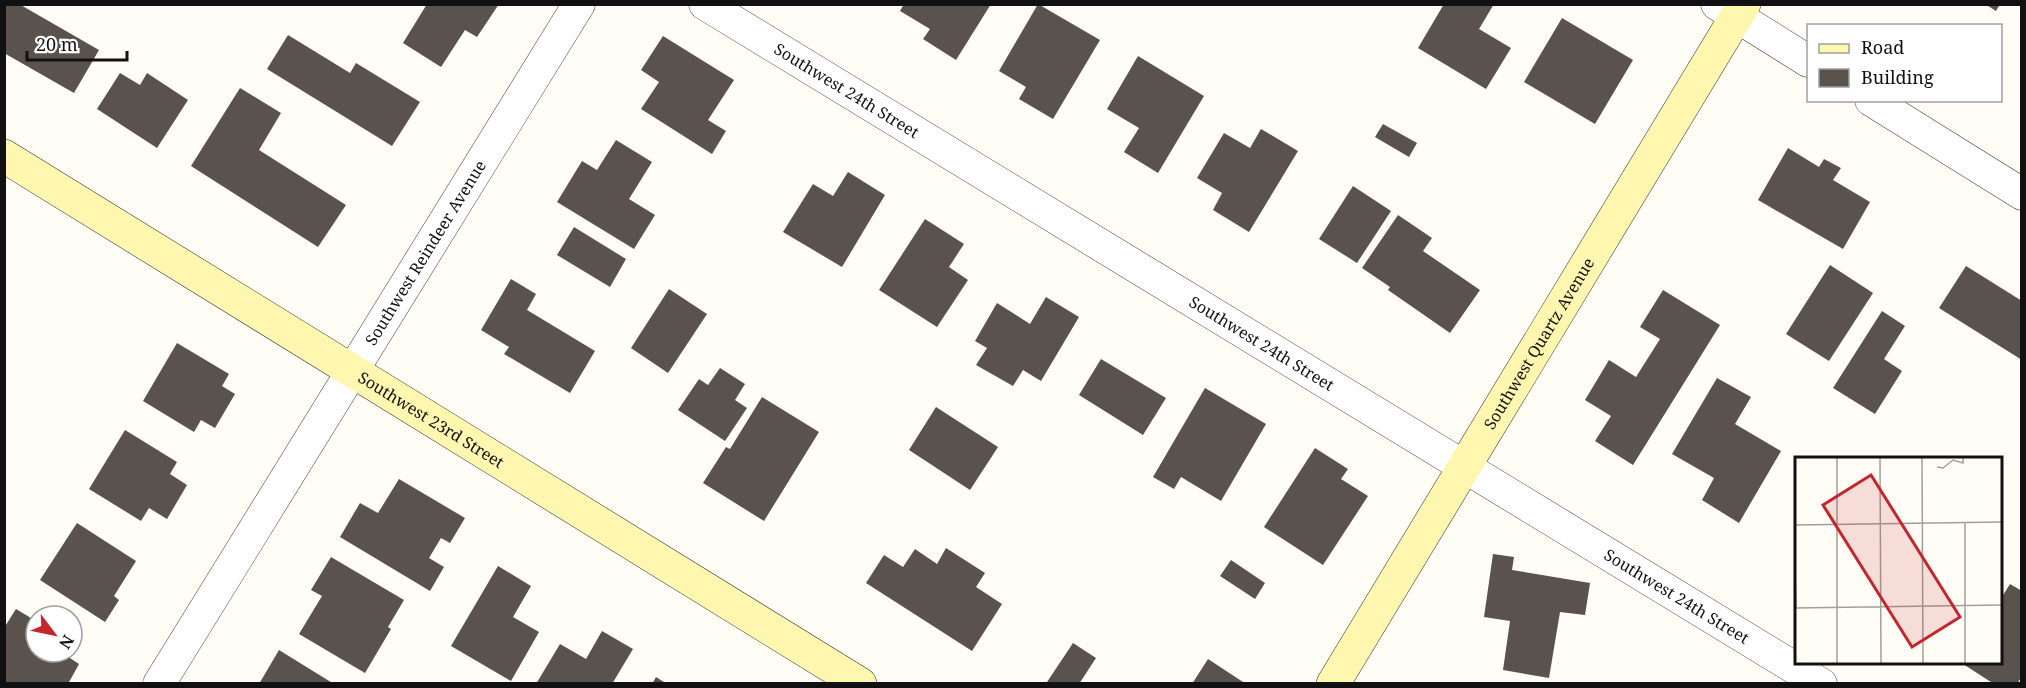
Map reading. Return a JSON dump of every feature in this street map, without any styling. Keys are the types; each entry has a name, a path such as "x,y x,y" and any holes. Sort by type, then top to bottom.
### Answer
{"street":[{"name":"Southwest Reindeer Avenue","path":"159,684 579,4"},
{"name":"Southwest 24th Street","path":"705,4 1821,684"},
{"name":"Southwest Quartz Avenue","path":"1333,684 1465,468 1733,9"},
{"path":"1733,9 1807,60"},
{"path":"1874,102 2022,194"},
{"name":"Southwest 23rd Street","path":"4,156 860,684"}],"building":[{"path":"4,4 19,4 99,50 74,93 4,53"},
{"path":"427,4 499,4 477,37 465,30 441,67 403,43"},
{"path":"904,4 991,4 956,60 923,39 930,29 900,11"},
{"path":"1038,4 1100,40 1053,119 1019,99 1026,87 999,71"},
{"path":"1444,4 1494,4 1479,29 1511,48 1486,89 1418,48"},
{"path":"1985,4 2000,4 1996,11"},
{"path":"1562,18 1633,60 1595,124 1524,82"},
{"path":"288,35 350,73 356,63 420,102 392,146 267,69"},
{"path":"663,36 734,80 708,120 726,131 712,154 641,109 659,82 641,70"},
{"path":"1138,56 1204,96 1158,173 1124,152 1139,128 1107,109"},
{"path":"120,73 140,85 147,73 188,100 157,148 97,109"},
{"path":"240,88 281,113 259,150 346,205 318,247 191,166"},
{"path":"1383,124 1417,143 1409,157 1375,137"},
{"path":"1261,129 1298,151 1249,232 1213,210 1222,193 1197,178 1224,133 1250,148"},
{"path":"616,140 652,162 629,199 655,215 634,249 557,202 582,161 597,170"},
{"path":"1788,148 1819,167 1824,159 1841,168 1833,180 1870,202 1843,249 1758,200"},
{"path":"848,172 885,195 842,267 783,232 813,184 833,196"},
{"path":"1353,186 1391,211 1357,263 1319,239"},
{"path":"1398,215 1432,238 1423,251 1480,290 1450,333 1388,290 1390,287 1362,268"},
{"path":"925,219 964,244 949,267 968,280 937,327 879,290"},
{"path":"574,227 626,259 610,287 557,255"},
{"path":"1830,265 1873,293 1829,361 1786,334"},
{"path":"1966,266 2022,301 2022,360 1939,308"},
{"path":"511,279 536,294 527,310 595,351 570,393 504,354 509,347 481,330"},
{"path":"669,289 707,314 668,373 631,348"},
{"path":"1663,290 1720,325 1633,465 1595,441 1611,416 1585,400 1609,360 1636,377 1660,339 1640,327"},
{"path":"1046,297 1079,317 1041,381 1023,370 1013,386 976,365 987,348 975,341 997,303 1030,324"},
{"path":"1882,311 1905,326 1884,359 1902,371 1875,414 1833,388"},
{"path":"177,343 229,374 222,386 235,394 215,428 201,420 194,432 143,401"},
{"path":"1101,359 1166,398 1143,435 1079,395"},
{"path":"720,368 745,384 735,400 747,408 725,441 678,410 699,379 708,385"},
{"path":"1717,378 1751,397 1735,424 1781,451 1739,523 1702,500 1714,478 1672,454"},
{"path":"1205,388 1266,424 1221,501 1181,477 1174,489 1153,477"},
{"path":"762,397 819,432 764,521 703,483 726,447 730,449"},
{"path":"936,407 998,447 970,490 909,450"},
{"path":"125,430 177,462 170,474 187,485 167,519 149,508 141,521 89,489"},
{"path":"1315,448 1348,469 1341,479 1368,496 1323,565 1264,527"},
{"path":"399,479 465,518 450,543 441,538 429,558 444,567 430,591 340,537 360,503 378,513"},
{"path":"77,523 136,561 114,596 119,600 105,622 84,608 84,604 77,604 40,580"},
{"path":"946,548 985,573 976,587 1002,604 972,651 866,583 884,555 903,567 915,549 937,564"},
{"path":"1493,554 1514,557 1512,570 1590,583 1585,615 1560,612 1549,678 1503,670 1510,621 1484,617"},
{"path":"331,557 404,600 388,627 391,629 365,673 299,634 322,596 311,590"},
{"path":"1231,560 1265,583 1255,599 1220,576"},
{"path":"498,566 531,586 513,617 539,632 511,681 451,646"},
{"path":"2010,584 2022,591 2022,676 2017,684 1994,684 1963,664 2002,664 2002,597"},
{"path":"16,609 24,614 24,664 79,664 68,684 7,684 4,682 4,628"},
{"path":"602,631 633,649 612,684 536,684 560,644 586,659"},
{"path":"1073,643 1096,658 1079,684 1049,684 1047,682"},
{"path":"279,650 334,684 259,684"},
{"path":"1208,659 1243,682 1242,684 1192,684"},
{"path":"656,677 667,684 652,684"}]}
